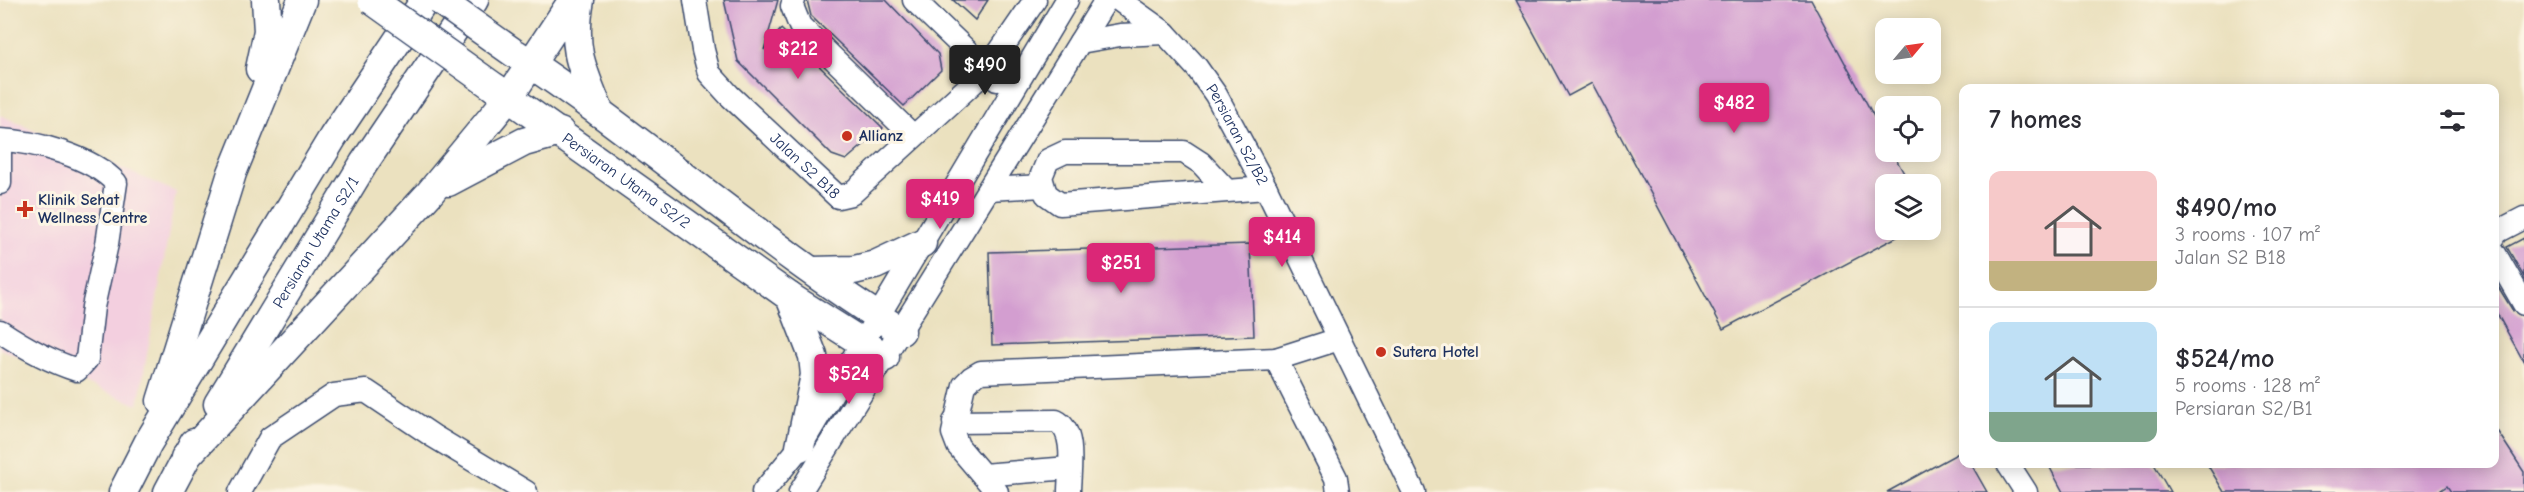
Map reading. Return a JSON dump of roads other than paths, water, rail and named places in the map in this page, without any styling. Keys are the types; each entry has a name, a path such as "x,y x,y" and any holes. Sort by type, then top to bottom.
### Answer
{"main road":[{"path":"244,141 268,31 266,0"},
{"path":"148,443 232,173 302,0"},
{"name":"Persiaran Utama S2/2","path":"372,0 790,297 874,350"},
{"path":"123,492 148,443 333,137 425,0"},
{"name":"Persiaran Utama S2/2","path":"439,0 600,113 719,205 890,324"},
{"name":"Persiaran Utama S2/1","path":"168,492 185,458 364,163 474,0"},
{"path":"185,458 429,194 523,59 573,0"},
{"path":"580,0 576,23 576,47 600,113"},
{"path":"429,194 498,154 524,142 560,132"},
{"path":"813,272 854,270 875,265 922,243"},
{"path":"790,297 813,356 815,375 800,447"}],"street":[{"name":"Jalan S2 B18","path":"695,0 709,73 729,95 838,197 851,194 987,70 1035,0"},
{"path":"794,0 792,6 800,26 914,136"},
{"path":"914,0 1011,94"},
{"path":"890,324 922,243 1067,0"},
{"path":"800,492 874,350 890,324 989,189 1106,0"},
{"name":"Persiaran S2/B2","path":"1119,0 1165,33 1197,68 1216,96 1266,188 1414,492"},
{"path":"1080,42 1120,35 1165,33 1151,0"},
{"path":"0,140 17,140 56,150 108,174 116,183 93,308 87,358 76,369 69,367 34,353 0,331"},
{"path":"0,149 0,183"},
{"path":"1227,191 1201,163 1184,152 1065,152 1048,160 1041,177 1046,194 1060,204 1266,188"},
{"path":"989,189 1043,186"},
{"path":"2499,231 2524,218"},
{"path":"2499,261 2524,304"},
{"path":"1069,468 990,484 958,446 953,433 963,386 970,378 981,372 1275,359 1339,339"},
{"path":"763,492 874,350"},
{"path":"1275,359 1336,478 1338,492"},
{"path":"240,492 270,438 334,395 366,391 433,436 526,492"},
{"path":"954,422 1056,420 1065,427 1068,435 1069,492"},
{"path":"2011,468 2026,492"}],"place":[{"name":"Allianz","path":"847,136"},
{"name":"Klinik Sehat Wellness Centre","path":"25,209"},
{"name":"Sutera Hotel","path":"1381,352"}]}
